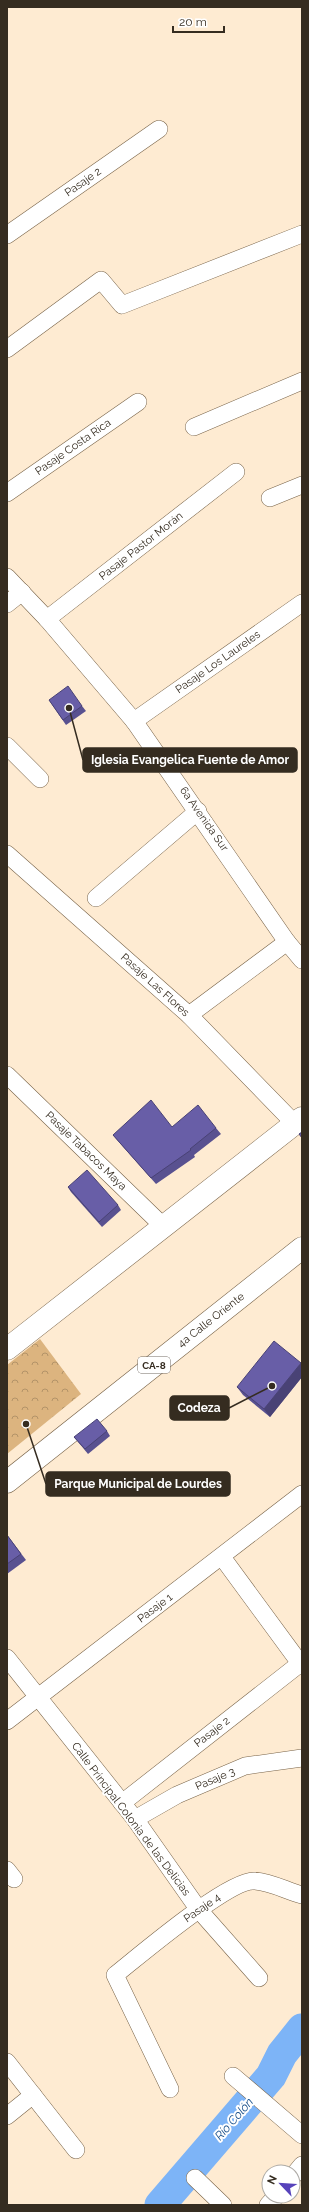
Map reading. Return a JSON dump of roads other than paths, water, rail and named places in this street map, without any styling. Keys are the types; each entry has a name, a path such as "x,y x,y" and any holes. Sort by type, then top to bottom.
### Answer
{"highway":[{"path":"7,1349 299,1121"},
{"name":"4a Calle Oriente","path":"7,1482 302,1248"}],"street":[{"name":"Pasaje 2","path":"7,235 159,129"},
{"path":"7,349 101,280 122,305 302,234"},
{"path":"194,426 302,381"},
{"name":"Pasaje Costa Rica","path":"7,493 138,402"},
{"name":"Pasaje Pastor Morán","path":"47,619 236,472"},
{"path":"270,498 302,485"},
{"name":"6a Avenida Sur","path":"7,577 47,619 134,721 302,960"},
{"path":"7,604 22,592"},
{"name":"Pasaje Los Laureles","path":"134,721 302,602"},
{"path":"7,746 40,779"},
{"path":"96,898 198,811"},
{"name":"Pasaje Las Flores","path":"7,854 189,1014 299,1121"},
{"path":"189,1014 288,942"},
{"name":"Pasaje Tabacos Maya","path":"7,1075 164,1227"},
{"name":"Pasaje 1","path":"7,1721 302,1494"},
{"path":"222,1557 301,1664"},
{"name":"Calle Principal Colonia de las Delicias","path":"7,1658 135,1820 199,1910 259,1978"},
{"name":"Pasaje 2","path":"122,1803 301,1664"},
{"name":"Pasaje 3","path":"135,1820 177,1795 245,1766 302,1758"},
{"name":"Pasaje 4","path":"170,2089 115,1975 199,1910 240,1883 255,1880 302,1896"},
{"path":"7,2062 76,2150"},
{"path":"233,2076 302,2135"},
{"path":"7,2116 33,2095"},
{"path":"195,2178 223,2205"}],"waterway":[{"name":"Río Colón","path":"160,2205 271,2076 282,2054 302,2029"}],"place":[{"name":"Iglesia Evangelica Fuente de Amor","path":"69,708"},
{"name":"Codeza","path":"272,1386"},
{"name":"Parque Municipal de Lourdes","path":"26,1424"}]}
